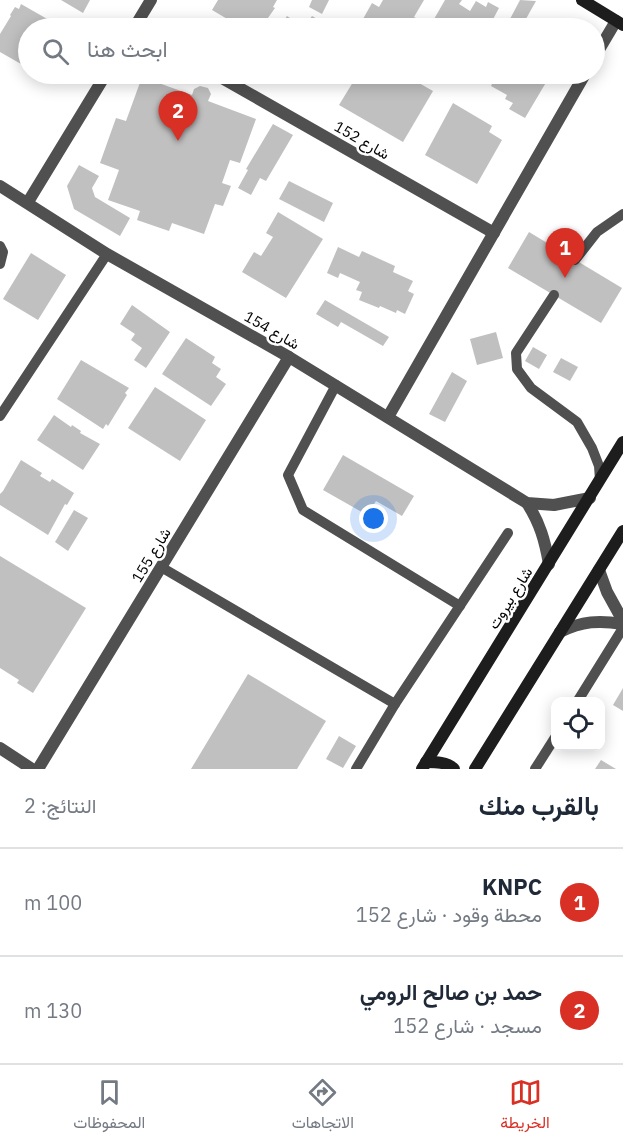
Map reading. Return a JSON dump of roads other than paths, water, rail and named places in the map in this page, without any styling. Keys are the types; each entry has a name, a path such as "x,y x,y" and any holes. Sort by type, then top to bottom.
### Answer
{"main road":[{"path":"582,0 619,23"},
{"name":"شارع بيروت","path":"424,765 623,442"},
{"path":"475,769 623,531"},
{"path":"424,765 439,762 454,769"}],"street":[{"path":"141,18 151,0"},
{"path":"605,43 619,23"},
{"path":"28,202 100,84"},
{"name":"شارع 152","path":"233,84 494,233"},
{"path":"388,417 579,84"},
{"name":"شارع 154","path":"0,186 107,254 289,357 527,503 554,505 590,498"},
{"name":"شارع 155","path":"38,769 289,357"},
{"path":"527,503 543,535 549,564"},
{"path":"599,570 609,598 623,624"},
{"path":"560,632 580,623 597,621 623,624"},
{"path":"0,748 32,769"}],"lane":[{"path":"575,260 597,232 623,214"},
{"path":"0,246 3,252 0,264"},
{"path":"0,416 107,254"},
{"path":"554,295 516,353 517,369 531,388 577,422 592,448 599,466 600,480"},
{"path":"336,385 288,475 303,510 460,606"},
{"path":"356,769 508,532"},
{"path":"161,567 395,705"},
{"path":"580,697 623,624"},
{"path":"535,769 551,743"}],"place":[{"name":"حمد بن صالح الرومي","path":"178,141"},
{"name":"KNPC","path":"565,278"}]}
